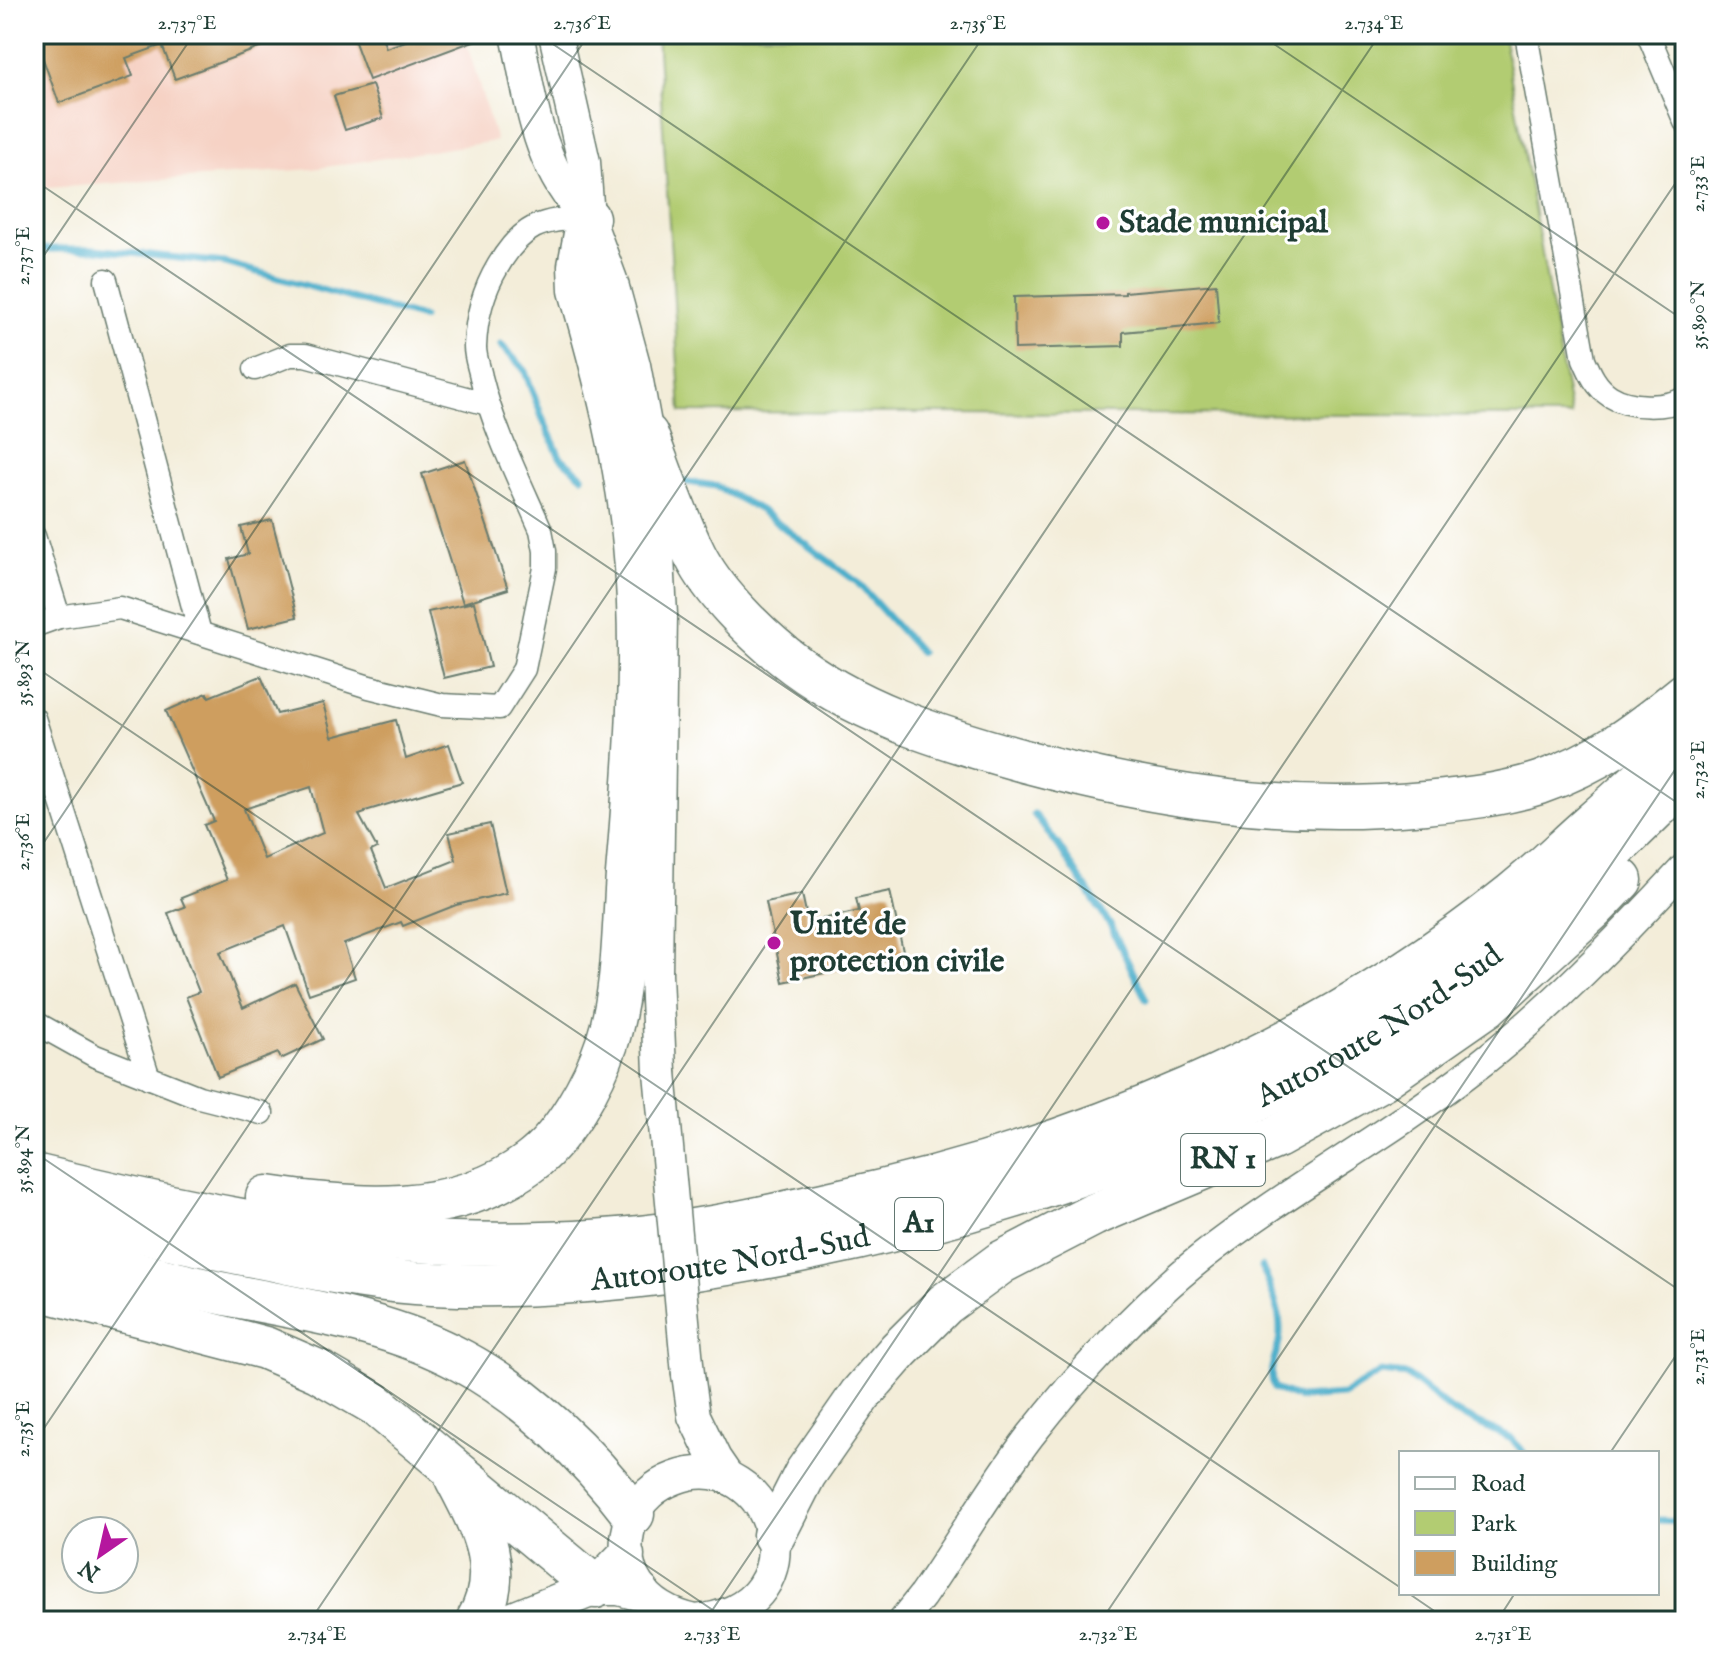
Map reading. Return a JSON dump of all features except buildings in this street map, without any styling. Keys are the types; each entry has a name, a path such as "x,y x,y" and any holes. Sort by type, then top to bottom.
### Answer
{"highway":[{"path":"34,1175 175,1183 313,1204 413,1207 454,1199 493,1184 530,1163 558,1134 584,1093 607,1042 620,978 636,764 640,636 634,543 619,444 580,290 579,266 588,218"},
{"path":"647,435 696,558 733,608 784,656 840,694 894,719 963,744 1094,779 1173,795 1259,806 1366,808 1480,797 1538,783 1599,758 1630,738 1685,694"},
{"name":"Autoroute Nord-Sud","path":"34,1175 154,1204 277,1228 380,1239 521,1243 618,1239 685,1232 950,1175 1131,1114 1212,1079 1331,1018 1394,979 1514,893 1653,770 1685,735"},
{"name":"Autoroute Nord-Sud","path":"34,1206 155,1236 334,1272 429,1284 597,1282 726,1266 861,1239 986,1206 1088,1172 1166,1142 1316,1069 1458,981 1579,885 1685,780"},
{"name":"RN 1","path":"774,1535 805,1474 860,1395 945,1304 1002,1262 1093,1215 1277,1137 1382,1079 1461,1024 1497,996 1624,877 1685,787"},
{"path":"34,1245 156,1278 311,1310 414,1338 462,1360 504,1387 584,1458 633,1514"},
{"path":"34,1288 265,1348 318,1371 375,1404 595,1587"},
{"path":"450,1466 478,1521 488,1549 490,1585 486,1605 477,1621"}],"main road":[{"path":"517,34 544,153 562,188 588,218"},
{"path":"555,34 584,162 588,218 625,325 647,435 656,518 661,615 656,959 660,1072 694,1416 728,1478"},
{"path":"666,1481 694,1416"},
{"path":"697,1473 728,1478 745,1488 768,1517 774,1535 774,1557 756,1609 738,1611 718,1619 696,1621 675,1617 657,1607 642,1593 626,1555 627,1534 633,1514 653,1489 666,1481 697,1473"},
{"path":"595,1587 626,1555"},
{"path":"511,1621 595,1587 619,1587 642,1593"}],"street":[{"path":"1526,34 1584,359 1594,380 1609,395 1626,403 1677,403 1685,398"},
{"path":"1648,34 1685,122"},
{"path":"34,626 59,617 120,608 406,696 442,705 499,708 524,669 545,568 545,551 541,530 488,404 475,350 480,307 489,281 514,242 528,229 557,219 588,218"},
{"path":"106,280 200,633"},
{"path":"255,369 290,355 305,355 488,404"},
{"path":"34,536 59,617"},
{"path":"34,718 149,1078"},
{"path":"902,1621 1029,1438 1083,1372 1147,1307 1200,1258 1471,1072 1621,936 1685,867"},
{"path":"34,1022 95,1056 149,1078 199,1097 262,1113"}],"shaded area":[{"path":"34,34 464,34 496,141 312,169 34,189"}],"green space":[{"name":"Stade municipal","path":"657,34 1503,34 1571,416 681,412"}],"waterway":[{"path":"34,249 94,249 225,263 422,318"},
{"path":"501,345 524,369 560,457 582,476"},
{"path":"681,481 716,486 760,510 857,582 920,652"},
{"path":"1034,814 1110,925 1146,999"},
{"path":"1262,1267 1275,1299 1280,1325 1271,1373 1274,1389 1300,1398 1343,1395 1381,1372 1407,1375 1452,1411 1512,1439 1522,1451"},
{"path":"1659,1520 1685,1521"}],"place":[{"name":"Stade municipal","path":"1103,223"},
{"name":"Unité de protection civile","path":"774,943"}]}
